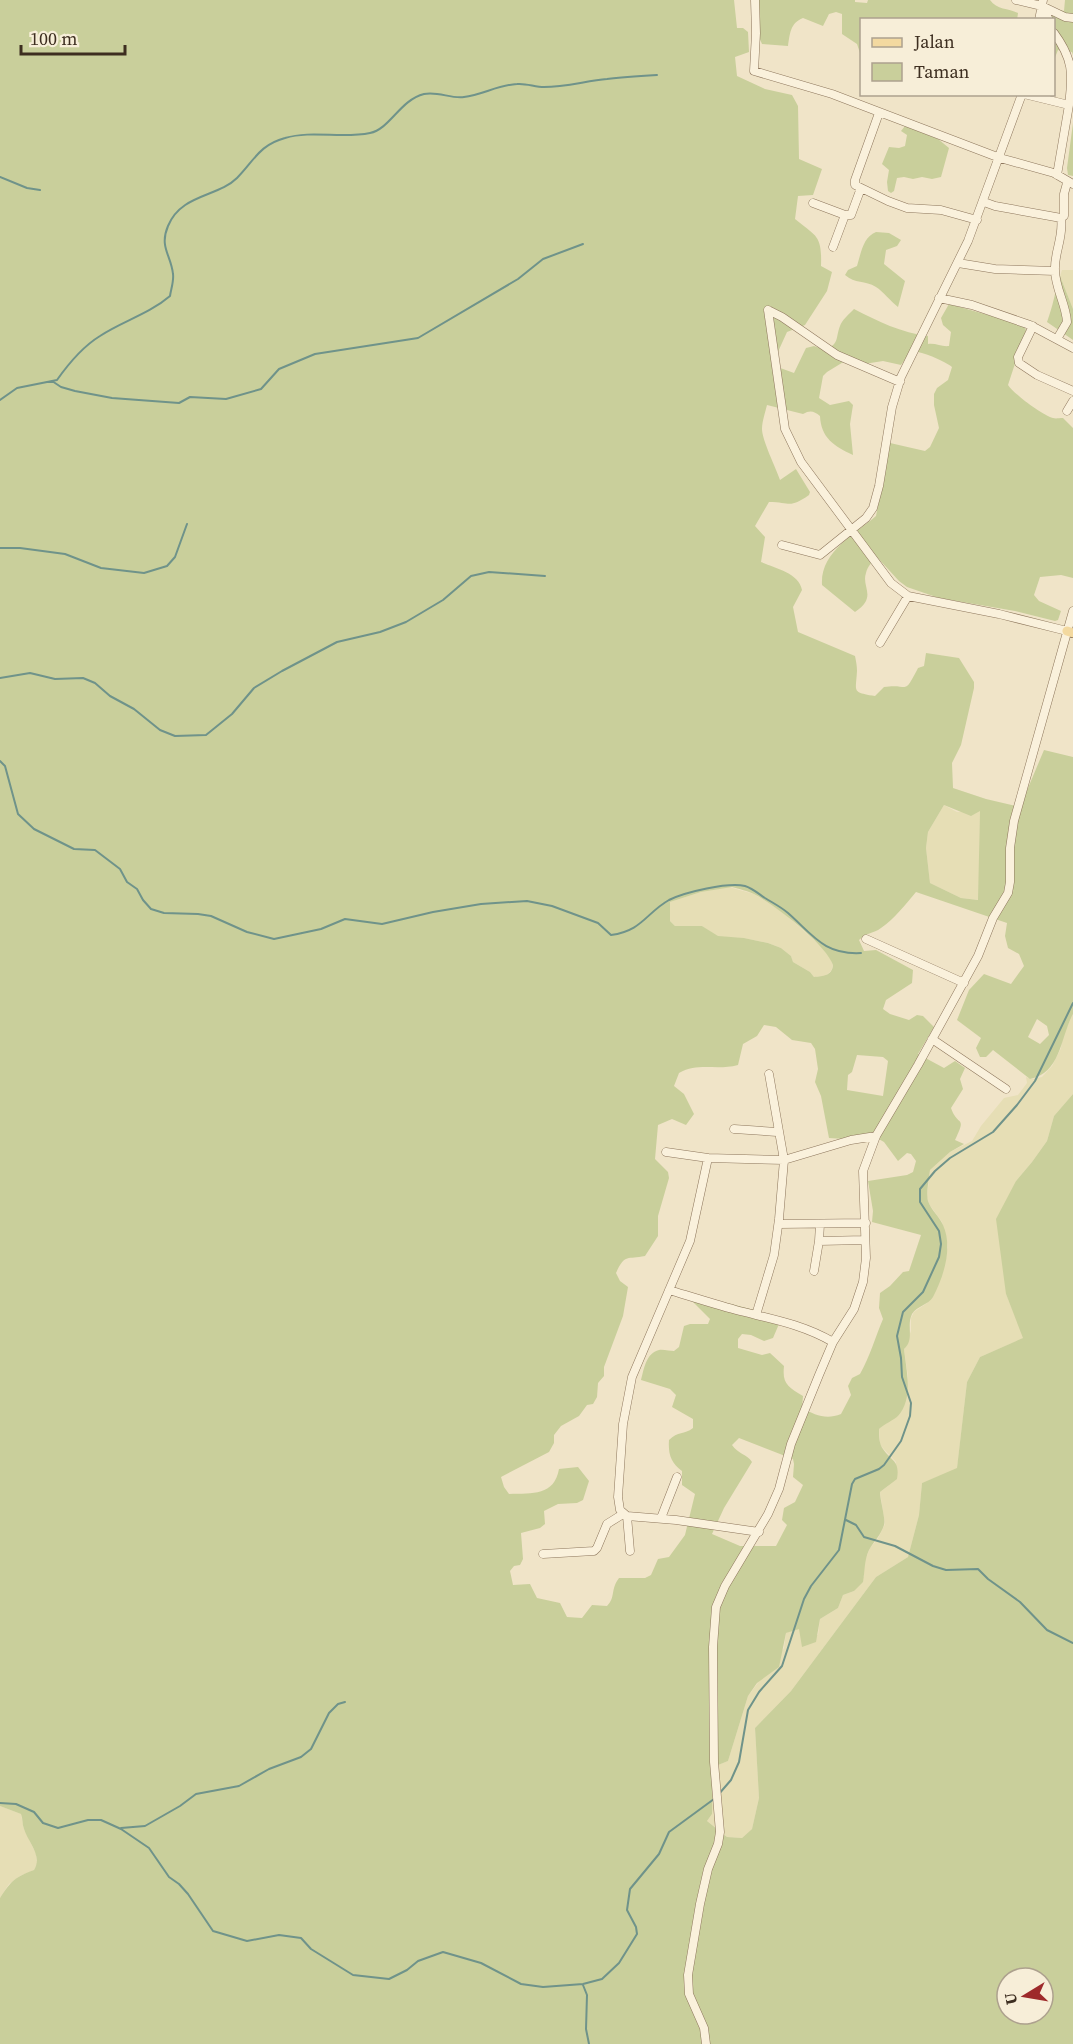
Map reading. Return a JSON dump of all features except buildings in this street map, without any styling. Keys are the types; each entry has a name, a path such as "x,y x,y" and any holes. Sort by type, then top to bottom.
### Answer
{"street":[{"path":"755,0 754,71 832,94 1000,158 1057,175 1070,183 1064,216 1061,218 1063,230 1055,262 1067,322 1058,339"},
{"path":"1016,0 1043,3 1065,17 1073,18"},
{"path":"1040,18 1043,3"},
{"path":"1043,3 1048,18"},
{"path":"1055,36 1065,48 1071,62 1073,80 1057,175"},
{"path":"782,545 820,555 866,518 873,508 879,486 892,407 900,382 977,220 1022,96"},
{"path":"1031,96 1069,105"},
{"path":"879,112 855,185 900,206 922,210 941,210 977,220"},
{"path":"813,203 851,216 861,188"},
{"path":"984,202 994,206 1061,218"},
{"path":"833,247 845,215"},
{"path":"958,262 996,269 1055,271"},
{"path":"939,298 972,305 1034,326 1073,348"},
{"path":"900,382 837,355 768,310 786,429 792,446 801,462 891,583 908,596 999,614 1070,632"},
{"path":"1034,326 1018,357 1020,363 1053,383 1073,391"},
{"path":"1068,411 1073,401"},
{"path":"880,643 908,596"},
{"path":"706,2044 704,2028 689,1994 688,1975 708,1869 718,1844 720,1820 716,1781 713,1658 713,1621 716,1606 725,1586 759,1532 779,1489 791,1444 833,1342 854,1310 863,1282 866,1223 863,1171 876,1136 964,983 993,918 1008,893 1014,821 1070,632 1073,611"},
{"path":"866,939 964,983"},
{"path":"932,1040 1006,1089"},
{"path":"756,1315 774,1256 783,1160 769,1074"},
{"path":"734,1129 777,1132"},
{"path":"666,1152 708,1158 783,1160 851,1140 876,1136"},
{"path":"630,1551 625,1515 619,1505 618,1497 623,1424 632,1377 690,1241 708,1158"},
{"path":"778,1224 866,1223"},
{"path":"814,1271 820,1224"},
{"path":"819,1241 865,1240"},
{"path":"669,1290 794,1324 814,1331 833,1342"},
{"path":"661,1518 677,1477"},
{"path":"543,1554 594,1551 607,1524 625,1515 759,1532"}],"shaded area":[{"path":"1062,270 1073,270 1073,309 1060,276"},
{"path":"944,805 957,812 980,810 979,900 961,898 930,883 926,848 928,832"},
{"path":"729,887 754,894 795,923 827,952 833,965 831,971 825,976 814,977 793,962 791,956 781,948 744,938 718,937 702,926 675,926 670,921 670,902 701,892"},
{"path":"1073,1014 1073,1094 1054,1116 1047,1141 1016,1181 1006,1294 1024,1338 980,1357 967,1382 957,1469 922,1483 919,1515 908,1557 876,1577 791,1691 755,1728 759,1798 752,1829 742,1838 727,1837 707,1821 712,1814 712,1767 728,1761 748,1696 784,1648 786,1633 797,1628 818,1635 820,1619 838,1608 843,1595 854,1591 864,1576 864,1563 870,1548 885,1524 880,1492 888,1486 896,1462 880,1445 879,1429 886,1422 898,1416 904,1402 908,1376 904,1349 911,1331 911,1318 914,1312 927,1303 948,1247 942,1222 929,1204 927,1197 930,1170 950,1152 972,1141 1004,1098 1018,1095 1027,1083 1026,1077 1031,1079 1042,1077 1052,1066 1061,1048 1063,1035"},
{"path":"0,1806 21,1814 24,1829 36,1854 37,1864 34,1870 9,1884 0,1898"}],"green space":[{"path":"0,0 734,0 737,28 743,28 748,32 749,52 735,57 737,76 765,89 792,95 798,106 799,159 822,169 813,195 798,196 795,219 817,238 821,266 832,272 827,291 805,325 787,332 772,365 794,373 806,348 814,346 825,350 833,345 841,324 854,309 899,329 928,336 928,344 949,346 951,332 943,325 941,318 949,304 1023,325 1026,330 1008,385 1036,409 1053,418 1063,418 1073,428 1073,578 1061,575 1040,577 1034,595 1039,601 1061,611 1058,620 1055,621 1015,611 939,598 907,587 876,556 866,573 866,602 855,612 822,585 826,563 832,554 876,516 890,443 925,451 930,447 939,428 934,394 937,388 948,380 952,367 923,353 911,354 901,365 883,361 864,364 845,361 823,376 819,398 830,405 849,401 853,405 850,424 853,455 826,436 820,416 816,413 803,414 767,405 762,429 780,480 796,469 810,492 809,495 790,504 769,502 755,526 765,537 761,562 786,572 800,584 802,590 793,607 798,632 855,656 858,692 875,696 884,687 908,686 918,668 924,666 926,653 959,658 974,682 974,688 961,745 952,763 953,788 1020,807 1044,750 1073,757 1073,1014 1054,1062 1048,1070 1030,1079 993,1050 986,1057 980,1057 976,1048 981,1038 957,1020 969,990 984,974 1011,984 1024,966 1019,954 1008,948 1005,936 1007,923 916,892 886,924 859,940 864,951 876,950 913,970 912,983 886,1000 883,1009 890,1014 909,1020 917,1015 923,1016 934,1027 918,1054 944,1068 955,1061 965,1068 960,1079 963,1089 951,1108 961,1124 955,1140 964,1144 950,1152 930,1170 927,1194 928,1201 946,1234 946,1261 933,1297 914,1311 910,1319 910,1337 904,1349 908,1383 903,1409 896,1418 879,1429 882,1447 896,1465 898,1473 897,1479 880,1492 884,1525 867,1554 863,1582 854,1591 843,1595 838,1608 820,1619 816,1642 802,1647 799,1629 786,1633 779,1667 757,1683 748,1696 728,1761 713,1767 712,1814 707,1821 727,1837 742,1838 752,1829 759,1798 755,1728 791,1691 876,1577 908,1557 919,1515 922,1483 957,1468 967,1382 980,1357 1023,1338 1006,1294 996,1219 1016,1181 1047,1141 1054,1116 1073,1094 1073,2044 0,2044 0,1898 14,1880 34,1870 37,1860 24,1829 21,1814 0,1806","holes":["944,805 971,816 980,811 978,900 961,898 930,883 926,848 928,832","732,887 763,899 799,926 821,947 833,965 831,971 826,975 814,977 793,962 791,956 781,948 768,943 718,936 702,926 675,926 670,921 670,902 701,892","1037,1019 1047,1026 1049,1035 1040,1044 1028,1037","764,1025 776,1027 792,1040 811,1043 815,1049 818,1069 815,1082 821,1096 829,1138 844,1139 868,1133 884,1142 898,1161 907,1153 911,1154 916,1161 913,1172 868,1181 873,1211 872,1222 921,1235 909,1271 903,1272 880,1293 879,1308 883,1319 864,1367 860,1374 852,1378 848,1386 851,1395 841,1414 836,1416 821,1416 802,1408 803,1396 787,1384 784,1377 784,1366 770,1353 762,1355 738,1348 738,1339 742,1334 764,1341 773,1338 779,1324 770,1314 696,1295 693,1302 710,1319 708,1324 684,1326 679,1347 674,1351 661,1350 651,1354 641,1380 670,1389 676,1395 672,1407 693,1419 693,1428 669,1440 671,1458 682,1471 682,1485 695,1494 685,1535 669,1557 658,1559 651,1575 645,1578 619,1578 607,1606 592,1605 582,1618 567,1617 560,1603 537,1598 530,1584 513,1585 510,1571 514,1566 520,1565 523,1559 521,1533 540,1528 545,1524 544,1511 558,1504 577,1503 583,1500 589,1481 578,1467 559,1469 556,1478 547,1489 534,1493 509,1494 501,1477 549,1452 554,1443 554,1435 561,1426 579,1416 587,1405 593,1404 597,1397 598,1383 604,1376 604,1367 623,1316 628,1287 620,1281 616,1273 624,1260 645,1256 658,1236 658,1216 669,1178 668,1172 655,1159 658,1125 672,1119 686,1125 694,1114 684,1094 674,1086 679,1073 701,1067 738,1065 743,1044 757,1036","857,1055 883,1057 888,1061 883,1096 847,1090 848,1075 852,1072","739,1438 793,1459 793,1477 803,1485 795,1502 784,1508 782,1520 787,1525 776,1546 740,1546 712,1534 724,1508 752,1462 732,1445"]},
{"path":"759,0 855,0 855,2 867,3 868,0 990,0 999,7 1018,13 1017,18 860,18 860,53 857,44 842,34 842,14 836,12 829,14 823,26 803,18 799,20 791,29 788,46 762,44 759,37"},
{"path":"1065,0 1073,0 1073,55 1072,52 1058,50 1055,58 1055,18 1048,18 1051,8 1064,11"},
{"path":"1073,123 1073,176 1068,175 1067,168"},
{"path":"905,126 938,139 949,148 941,177 897,178 894,191 891,193 888,191 887,182 889,170 882,164 889,147 905,146 907,135 901,131"},
{"path":"876,232 889,233 901,240 897,246 886,250 884,264 905,281 898,307 876,287 845,275 848,270 857,266 865,242"},
{"path":"1060,276 1073,309 1073,340 1047,322"}],"waterway":[{"path":"0,400 17,388 57,380 76,356 93,340 153,308 170,296 173,274 165,240 168,226 174,216 191,202 229,184 263,149 276,141 306,135 370,133 384,126 408,102 424,94 464,97 510,85 552,87 613,78 657,75"},
{"path":"0,177 27,188 40,190"},
{"path":"52,381 61,387 75,391 112,398 179,403 190,397 226,399 261,389 279,369 315,354 418,338 518,279 543,259 583,244"},
{"path":"0,548 20,548 65,554 101,568 144,573 167,566 175,557 187,524"},
{"path":"0,678 30,673 55,679 83,678 95,683 110,696 134,709 160,730 175,736 206,735 232,714 254,688 282,671 337,642 380,632 406,622 443,600 471,576 489,572 545,576"},
{"path":"0,761 5,766 18,814 34,829 74,849 95,850 120,869 127,882 137,889 151,909 164,913 211,916 247,932 274,939 321,929 345,919 382,924 481,904 527,901 552,906 598,923 611,935 637,926 661,905 676,897 707,888 738,885 750,888 783,909 812,936 828,947 848,953 861,953"},
{"path":"718,1795 731,1780 739,1762 748,1710 759,1692 782,1666 804,1599 811,1586 839,1550 852,1484 855,1479 884,1465 901,1441 910,1416 911,1403 902,1377 897,1336 903,1312 923,1292 939,1257 941,1244 939,1231 920,1202 920,1189 950,1158 993,1132 1017,1105 1035,1081 1073,1003"},
{"path":"846,1520 856,1525 864,1537 895,1546 933,1566 946,1570 978,1569 1020,1602 1047,1630 1073,1643"},
{"path":"121,1828 145,1826 196,1794 239,1786 269,1769 301,1757 311,1749 329,1713 338,1704 345,1702"},
{"path":"0,1803 16,1804 34,1812 43,1823 58,1828 88,1820 101,1820 121,1829 149,1848 169,1877 188,1894 213,1931 247,1941 279,1935 301,1938 311,1949 353,1975 389,1979 407,1970 418,1961 443,1952 481,1963 521,1984 543,1987 583,1984 602,1979 619,1963 637,1934 627,1910 630,1889 659,1854 669,1832 714,1799"},
{"path":"583,1985 587,1995 586,2029 589,2044"}]}
